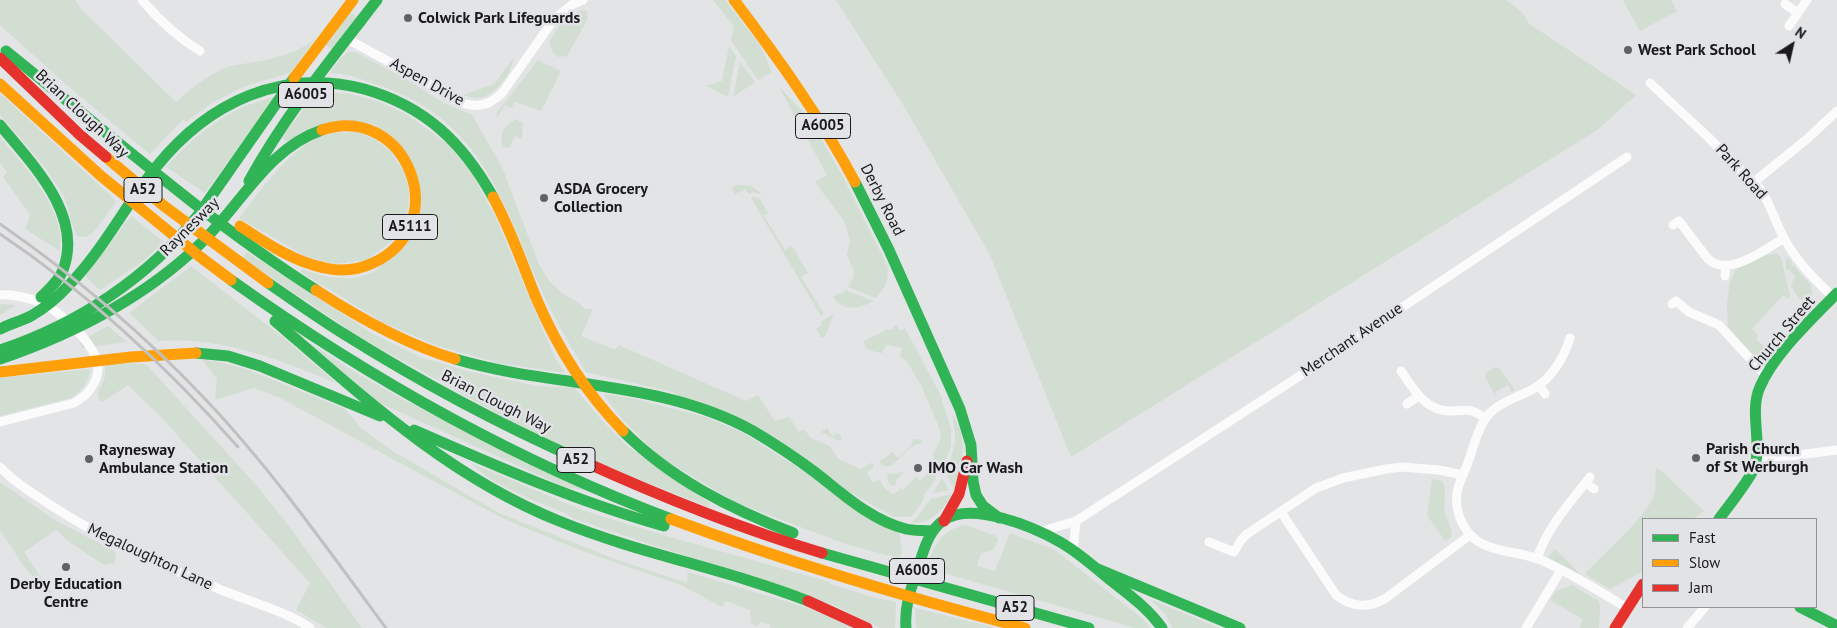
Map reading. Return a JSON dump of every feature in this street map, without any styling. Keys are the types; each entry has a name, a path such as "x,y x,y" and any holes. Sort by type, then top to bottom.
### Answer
{"main road":[{"name":"Raynesway","path":"0,358 29,350 66,327 142,272 173,244 223,180 353,0"},
{"name":"Raynesway","path":"0,350 66,327 122,302 168,272 216,228 242,194 260,162 326,65 377,0"},
{"name":"Derby Road","path":"734,0 761,35 818,117 852,176 909,292 957,402 968,434 978,498 982,505 999,518"},
{"path":"0,46 234,235 337,305 397,338 472,365 546,379 633,390 670,398 708,410 740,424 778,446 862,506 889,522 910,530 932,531"},
{"name":"Brian Clough Way","path":"0,58 114,166 178,219 238,263 366,350 429,386 504,425 593,467 739,526 885,573 1090,628"},
{"path":"0,329 51,302 78,276 164,156 185,134 213,113 248,95 273,88 308,83 359,87 390,97 416,111 439,126 468,156 501,211 538,302 554,336 573,369 614,422 638,446 677,477 736,511 825,544 873,569"},
{"name":"Brian Clough Way","path":"0,84 87,165 209,264 299,326 392,384 450,417 525,456 590,486 713,535 882,590 1025,628"},
{"path":"0,125 51,190 60,209 66,231 67,252 63,269 57,281 29,314"},
{"name":"A5111","path":"177,190 288,255 309,264 340,270 360,268 371,264 387,254 410,227 416,205 413,175 400,152 393,144 374,131 364,127 345,125 321,129 294,144 242,194"},
{"path":"209,264 421,444 475,480 528,508 554,519 651,553 794,596 831,610 867,628"},
{"name":"Church Street","path":"1757,457 1756,395 1766,376 1786,350 1835,295"},
{"path":"0,372 77,362 183,354 204,353 228,356 260,366 528,479 625,515 659,525 713,535"},
{"name":"Derby Road","path":"944,521 954,504 963,482 968,434"},
{"path":"1720,518 1753,472 1757,457"},
{"path":"944,521 958,514 977,513 999,518"},
{"name":"A6005","path":"999,518 1039,532 1073,551 1098,569 1152,615 1162,628"},
{"name":"A6005","path":"906,628 904,617 906,604 926,543 932,531 944,521"},
{"path":"1098,569 1240,628"},
{"path":"1615,628 1642,586"},
{"path":"1802,608 1837,626"}],"street":[{"path":"142,0 189,44 200,51"},
{"name":"Aspen Drive","path":"346,39 433,85 454,100 479,106 493,101 502,93 554,18 573,4 584,0"},
{"path":"1789,26 1807,0"},
{"path":"1785,4 1798,12"},
{"name":"Park Road","path":"1650,83 1754,182 1766,198 1784,238 1811,275 1835,295"},
{"path":"1754,182 1807,139 1837,111"},
{"name":"Merchant Avenue","path":"1039,532 1076,521 1627,158"},
{"path":"1673,226 1679,221 1711,262 1726,266 1746,260 1784,238"},
{"path":"1725,276 1726,266"},
{"path":"0,295 17,296 42,304 90,348 96,358 97,370 89,392 83,398 64,406 0,422"},
{"path":"1672,304 1676,301 1689,312 1719,325 1766,376"},
{"path":"1570,338 1559,361 1539,385 1498,407 1485,418 1457,492 1457,507 1461,522 1470,535 1482,543 1490,547 1537,559 1561,570 1627,608"},
{"path":"1401,371 1418,396 1426,404 1445,410 1470,409 1485,418"},
{"path":"1539,385 1545,394"},
{"path":"1407,404 1418,396"},
{"path":"1757,457 1790,456 1837,450"},
{"name":"Megaloughton Lane","path":"0,467 11,478 86,528 134,553 281,614 310,628"},
{"path":"1209,542 1234,552 1243,537 1312,491 1329,482 1402,467 1463,475"},
{"path":"1537,559 1545,537 1588,480 1594,489"},
{"path":"1280,512 1336,594 1350,603 1362,606 1381,601 1470,535"},
{"path":"1073,551 1076,521"},
{"path":"1526,628 1561,570"},
{"path":"1687,628 1704,608"}],"shaded area":[{"path":"0,0 75,0 81,9 176,102 197,84 220,70 230,66 261,61 282,55 297,50 315,39 290,73 245,86 212,103 186,122 183,119 150,154 70,88 0,25"},
{"path":"713,0 725,0 761,47 772,72 758,80 731,40 734,26"},
{"path":"836,0 1506,0 1522,13 1528,23 1636,95 1597,130 1071,457 990,255 905,108"},
{"path":"1623,0 1671,0 1677,11 1640,31"},
{"path":"581,10 588,12 586,22 567,56 558,57 553,53 549,42 563,20"},
{"path":"350,12 358,18 333,50 326,45"},
{"path":"729,46 736,56 728,97 706,86 722,81"},
{"path":"349,52 355,52 363,56 444,103 472,115 502,167 538,262 549,281 585,309 593,309 581,336 615,350 619,345 746,401 758,395 775,421 789,417 799,432 804,429 811,438 830,446 838,459 860,469 871,463 873,464 873,468 867,472 872,482 880,480 884,488 892,494 901,488 903,490 916,477 920,481 931,470 929,466 941,438 939,427 922,387 906,360 900,357 902,348 886,345 882,353 870,350 864,344 864,341 888,329 889,331 894,329 893,326 896,325 900,331 905,328 942,398 951,428 951,447 943,466 925,493 923,501 911,517 894,517 672,392 586,372 551,310 514,224 484,166 465,141 441,119 413,100 360,79 330,73 341,58"},
{"path":"514,57 507,75 494,91 480,98 463,95 494,84"},
{"path":"538,60 561,71 541,111 515,102 511,108 505,105 497,118 496,114"},
{"path":"740,62 755,82 733,97"},
{"path":"779,87 810,119 843,177 888,267 886,284 876,298 848,287 853,278 854,271 847,255 850,240 844,221 815,182 827,175"},
{"path":"316,91 351,94 377,101 406,114 449,145 473,175 496,218 555,358 565,373 499,363 438,346 384,323 301,272 302,269 330,277 350,278 359,277 377,270 421,197 374,124 286,141 282,138"},
{"path":"0,93 116,202 94,232 86,237 77,236 65,200 57,184 0,115"},
{"path":"275,97 205,193 166,167 189,143 229,114 259,101"},
{"path":"516,119 523,123 522,136 520,139 515,136 509,148 503,147 502,134 508,125"},
{"path":"358,132 376,140 390,151 404,172 409,196 407,215 397,237 367,260 333,264 305,256 239,218 279,168 303,147 316,139 330,134"},
{"path":"0,137 26,168 50,203 60,231 60,251 25,229 29,220 29,213 3,177 7,172 0,163"},
{"path":"736,185 751,187 762,195 753,192 749,194 745,189 735,194 732,189"},
{"path":"751,198 759,198 768,213 764,216 785,250 792,246 808,273 801,277 824,314 821,316"},
{"path":"131,216 164,242 142,262 100,290 85,276"},
{"path":"247,252 375,335 420,357 467,371 537,386 575,388 627,446 710,503 709,507 637,479 527,430 358,336 242,258"},
{"path":"1776,253 1781,257 1790,296 1788,299 1783,295 1752,329 1757,334 1757,340 1767,349 1764,352 1765,357 1761,364 1728,327 1727,304 1730,282 1735,271 1740,266 1767,254"},
{"path":"1786,257 1792,262 1791,268 1793,265 1811,285 1812,298 1807,304 1798,296 1791,285 1795,277 1789,269 1786,270"},
{"path":"191,266 285,339 336,383 271,358 227,346 182,340 159,341 129,313"},
{"path":"845,290 874,301 863,306 847,307 837,302 833,297 840,293 842,294"},
{"path":"0,304 2,304 16,305 0,315"},
{"path":"831,315 834,316 825,337 821,337 816,329 822,325 821,322"},
{"path":"108,326 127,342 82,348 79,342"},
{"path":"303,339 402,399 588,491 565,487 380,403"},
{"path":"202,360 246,369 345,409 361,428 394,452 497,512 612,558 687,583 688,572 811,609 855,628 772,628 769,624 760,622 756,627 751,623 750,610 726,601 722,607 681,585 582,551 504,519 280,398 254,388 215,400 217,379"},
{"path":"105,363 146,364 257,486 292,530 362,628 327,628 296,610 310,583 161,417 128,385 101,402 98,393 105,378"},
{"path":"1495,367 1500,369 1515,390 1512,392 1508,385 1495,392 1497,399 1485,377 1486,373"},
{"path":"90,369 84,386 71,398 0,416 0,378"},
{"path":"603,394 631,398 706,417 745,434 899,532 902,552 899,558 848,545 737,503 660,457 623,420"},
{"path":"952,414 958,423 963,442 962,460 954,489 946,474 955,443"},
{"path":"827,428 832,436 839,433 842,439 839,441 821,432"},
{"path":"913,439 923,442 911,447 892,465 883,466 879,462 893,452 897,457 900,457 912,444"},
{"path":"471,463 582,510 830,582 830,584 872,597 896,602 895,628 880,628 838,607 575,519 568,514 530,499 489,478"},
{"path":"1657,467 1704,511 1695,518 1642,518 1642,570 1610,589 1585,574 1631,528 1647,508 1654,494"},
{"path":"904,472 895,482 897,484 893,486 889,483 888,474"},
{"path":"942,478 949,490 933,493"},
{"path":"1432,479 1442,481 1445,488 1445,513 1451,528 1451,537 1445,541 1427,515"},
{"path":"0,482 56,521 111,549 116,553 115,563 104,565 68,541 56,530 24,552 53,593 45,592 23,565 0,530"},
{"path":"952,494 936,515 920,522 912,523 931,499"},
{"path":"965,525 994,535 998,539 996,546 988,552 981,553 977,566 995,571 1010,533 1055,550 1143,619 1150,628 1135,628 927,568 932,552 939,540 950,531"},
{"path":"1555,549 1580,574 1579,575 1548,558"},
{"path":"1572,585 1599,601 1599,628 1579,628 1583,619 1550,600 1556,591"},
{"path":"1150,599 1219,628 1173,628 1165,614"},
{"path":"915,608 996,628 916,628"}],"railway":[{"path":"0,224 55,264 108,307 159,353 207,401 278,483 386,628"},
{"path":"0,234 96,306 155,360 238,447"}],"traffic: fast":[{"path":"249,181 293,111 377,0"},
{"path":"6,51 196,205 275,263 316,290"},
{"path":"0,350 57,327 84,312 110,296 157,259 199,214 294,78"},
{"path":"0,329 36,313 52,302 65,289 93,257 157,166 199,124 223,108 249,96 276,87 304,83 334,83 364,89 406,105 424,116 455,144 469,160 493,197"},
{"path":"0,125 40,174 61,210 67,230 68,250 63,270 56,281 41,297"},
{"path":"0,359 80,326 106,313 155,282 214,230 269,165 302,139 322,130"},
{"path":"855,182 889,250 960,409 971,445 973,481 976,495 983,506 999,518"},
{"path":"231,280 335,350 443,414 555,470 671,519"},
{"path":"268,283 334,328 430,385 488,416 578,459"},
{"path":"1720,518 1744,485 1755,466 1757,456 1755,416 1757,396 1766,375 1794,337 1837,293"},
{"path":"275,321 409,433 481,482 519,503 590,533 746,580 808,601"},
{"path":"196,353 228,356 260,366 380,416"},
{"path":"455,359 530,375 644,393 718,414 753,431 777,446 808,467 858,506 881,520 906,529 932,531"},
{"path":"414,430 569,495 664,526"},
{"path":"623,431 661,464 703,491 747,514 793,533"},
{"path":"906,628 906,611 909,596 931,534 944,520 956,515 970,513 1003,518 1019,523 1067,546 1137,602 1162,628"},
{"path":"822,553 1089,628"},
{"path":"1098,569 1240,628"},
{"path":"1802,608 1837,626"}],"traffic: slow":[{"path":"294,78 353,0"},
{"path":"734,0 798,89 828,135 855,182"},
{"path":"0,84 101,176 231,280"},
{"path":"240,226 291,257 314,265 338,270 356,269 373,263 398,245 412,222 415,197 410,172 397,150 377,134 352,126 322,130"},
{"path":"106,157 164,206 268,283"},
{"path":"493,197 506,222 537,300 554,336 585,386 623,431"},
{"path":"316,290 400,338 455,359"},
{"path":"0,372 131,357 196,353"},
{"path":"671,519 758,550 846,578 1025,628"}],"traffic: jam":[{"path":"0,58 80,135 106,157"},
{"path":"578,459 698,510 822,553"},
{"path":"944,521 959,494 967,461"},
{"path":"1615,628 1642,586"},
{"path":"808,601 867,628"}],"place":[{"name":"Colwick Park Lifeguards","path":"408,18"},
{"name":"West Park School","path":"1628,50"},
{"name":"ASDA Grocery Collection","path":"544,198"},
{"name":"Parish Church of St Werburgh","path":"1696,458"},
{"name":"Raynesway Ambulance Station","path":"89,459"},
{"name":"IMO Car Wash","path":"918,468"},
{"name":"Derby Education Centre","path":"66,567"}]}
